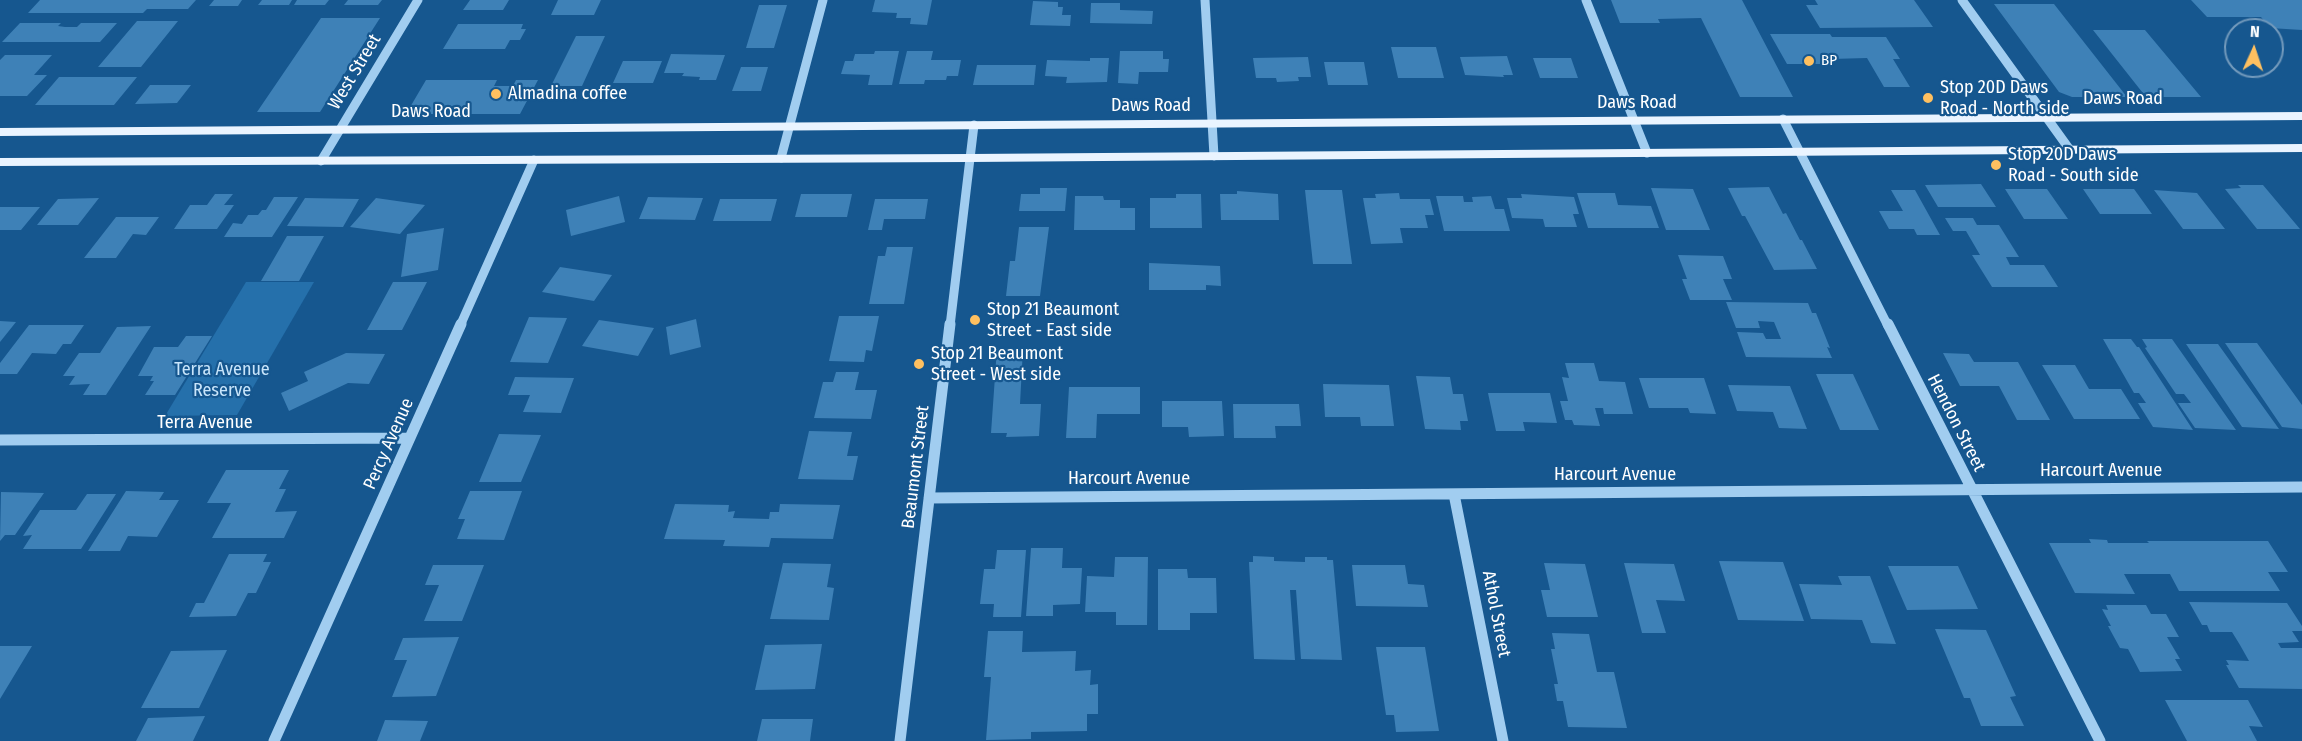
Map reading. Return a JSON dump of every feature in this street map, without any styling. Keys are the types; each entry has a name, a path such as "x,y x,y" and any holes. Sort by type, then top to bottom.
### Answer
{"main road":[{"name":"Daws Road","path":"0,132 2302,116"},
{"path":"0,162 970,158 2302,148"}],"street":[{"name":"West Street","path":"321,161 418,0"},
{"path":"781,158 823,0"},
{"path":"1205,0 1214,156"},
{"path":"1586,0 1647,153"},
{"path":"1962,0 2070,150"},
{"name":"Hendon Street","path":"1783,120 2100,741"},
{"name":"Beaumont Street","path":"900,741 974,125"},
{"name":"Percy Avenue","path":"274,741 534,160"},
{"name":"Terra Avenue","path":"0,440 410,438"},
{"name":"Harcourt Avenue","path":"929,498 2302,487"},
{"name":"Athol Street","path":"1454,494 1503,741"}],"green space":[{"name":"Terra Avenue Reserve","path":"246,282 314,282 237,415 165,416"}],"building":[{"path":"40,0 196,0 188,9 147,9 143,13 28,13"},
{"path":"214,0 242,0 238,6 209,6"},
{"path":"262,0 292,0 289,5 258,5"},
{"path":"297,0 329,0 325,5 294,5"},
{"path":"348,0 382,0 378,5 344,5"},
{"path":"470,0 509,0 503,10 463,10"},
{"path":"558,0 601,0 594,15 551,15"},
{"path":"875,0 932,0 927,25 910,24 911,18 896,18 897,13 872,12"},
{"path":"1611,0 1742,0 1793,97 1740,97 1701,18 1658,19 1660,23 1620,23"},
{"path":"1815,0 1914,0 1933,27 1820,28 1806,5 1818,5"},
{"path":"2191,0 2302,0 2302,30 2284,29 2284,18 2207,17"},
{"path":"1033,1 1058,2 1058,7 1063,7 1062,15 1071,15 1070,26 1030,25"},
{"path":"1091,3 1120,3 1120,10 1153,11 1152,24 1090,23"},
{"path":"1994,4 2054,4 2127,97 2072,97 2059,92"},
{"path":"759,5 787,5 774,48 746,48"},
{"path":"321,18 380,18 320,112 257,112"},
{"path":"137,21 178,21 141,67 98,67"},
{"path":"20,23 61,23 58,26 77,27 81,23 117,23 100,42 2,42"},
{"path":"458,24 523,24 521,29 526,29 520,40 510,40 505,49 443,49"},
{"path":"2093,30 2145,30 2201,97 2146,97"},
{"name":"BP","path":"1770,34 1886,37 1900,59 1893,59 1910,87 1884,87 1867,58 1831,59 1834,64 1787,64"},
{"path":"576,36 605,36 582,86 551,86"},
{"path":"1391,47 1436,47 1444,78 1398,78"},
{"path":"875,51 899,51 892,85 868,85 870,75 841,74 845,61 853,61 855,54 874,54"},
{"path":"907,51 933,51 931,60 961,60 958,76 947,76 946,80 925,80 924,84 899,84"},
{"path":"1120,51 1163,51 1163,59 1169,59 1168,72 1139,72 1138,84 1118,83"},
{"path":"671,54 725,55 716,80 699,80 700,77 682,76 684,73 664,73"},
{"path":"5,55 52,55 34,75 47,75 27,96 0,96 0,60"},
{"path":"1507,56 1513,75 1503,75 1504,77 1465,75 1460,57"},
{"path":"1308,57 1311,77 1298,77 1299,81 1277,82 1276,78 1256,78 1253,58"},
{"path":"1090,58 1109,58 1107,82 1066,83 1067,77 1045,76 1047,60 1090,61"},
{"path":"1533,58 1571,58 1578,78 1540,78"},
{"path":"623,61 662,61 653,83 613,83"},
{"path":"1324,62 1364,62 1368,85 1328,85"},
{"path":"977,65 1036,65 1034,85 973,85"},
{"path":"741,67 768,67 761,91 732,91"},
{"path":"59,77 137,77 114,105 35,105"},
{"path":"426,80 497,80 494,86 513,86 516,80 538,80 520,114 406,114"},
{"path":"150,85 191,85 177,103 135,104"},
{"path":"1981,184 1996,207 1938,207 1925,185"},
{"path":"2238,185 2263,185 2300,229 2257,229 2225,189 2241,188"},
{"path":"1769,187 1817,269 1774,270 1728,188"},
{"path":"1040,188 1067,188 1065,211 1019,211 1021,194 1040,194"},
{"path":"1651,188 1693,189 1710,230 1666,230"},
{"path":"2005,189 2047,189 2068,219 2024,219"},
{"path":"2083,189 2134,189 2152,214 2100,214"},
{"path":"1305,190 1342,190 1352,264 1313,264"},
{"path":"1891,190 1915,190 1940,235 1917,235 1914,229 1889,229 1879,211 1903,211"},
{"path":"2154,190 2197,193 2225,229 2183,229"},
{"path":"1237,191 1278,194 1279,220 1221,220 1220,194 1237,194"},
{"path":"1399,193 1400,199 1430,199 1434,215 1425,215 1428,228 1400,228 1403,243 1371,244 1363,198 1376,198 1375,194"},
{"path":"1577,193 1615,193 1618,205 1651,206 1659,228 1588,228"},
{"path":"215,194 233,194 224,205 234,205 217,229 174,229 190,205 207,205"},
{"path":"801,194 852,194 847,217 795,217"},
{"path":"1176,194 1201,194 1202,228 1150,228 1150,198 1176,198"},
{"path":"1521,194 1574,197 1579,214 1573,214 1577,227 1545,227 1543,219 1512,218 1507,198 1522,198"},
{"path":"619,196 625,222 571,236 566,210"},
{"path":"1075,196 1103,196 1104,200 1120,200 1120,208 1135,208 1135,230 1074,230"},
{"path":"1436,196 1463,196 1464,202 1473,202 1472,197 1491,196 1495,209 1504,209 1510,231 1444,231"},
{"path":"274,197 298,197 272,237 224,237 233,223 242,224 248,215 258,215 262,210 266,210"},
{"path":"648,197 703,198 695,220 639,219"},
{"path":"99,198 78,225 37,225 58,199"},
{"path":"305,198 359,199 343,227 287,226"},
{"path":"376,198 425,205 400,234 350,227"},
{"path":"720,199 777,199 771,221 713,221"},
{"path":"875,199 928,199 925,219 884,219 882,230 868,230"},
{"path":"0,207 40,207 21,230 0,230"},
{"path":"116,217 159,217 146,235 133,234 116,258 84,258"},
{"path":"1945,218 1973,218 1977,225 1999,225 2019,257 2006,257 2010,265 2044,265 2058,287 1992,287 1972,255 1980,255 1966,231 1953,231"},
{"path":"1019,227 1049,227 1040,296 1006,296 1010,261 1015,261"},
{"path":"444,228 438,270 401,277 407,234"},
{"path":"287,236 324,236 299,281 261,281"},
{"path":"887,247 913,247 904,304 869,304 878,256 885,256"},
{"path":"1678,255 1723,256 1732,279 1723,279 1732,300 1690,300 1682,279 1687,279"},
{"path":"1149,263 1220,266 1221,286 1206,285 1206,290 1149,290"},
{"path":"560,267 612,275 594,301 542,292"},
{"path":"393,282 427,282 402,330 367,330"},
{"path":"1726,302 1808,303 1812,313 1816,313 1832,358 1746,357 1737,332 1763,333 1766,339 1781,339 1774,322 1758,321 1760,328 1736,328"},
{"path":"839,316 879,316 872,351 866,350 864,362 829,361"},
{"path":"529,317 567,318 548,363 510,362"},
{"path":"696,319 701,347 670,355 666,327"},
{"path":"599,320 654,328 638,356 582,346"},
{"path":"0,321 16,322 0,342"},
{"path":"29,325 84,325 71,344 63,344 56,354 32,353 17,374 0,374 0,363"},
{"path":"151,326 106,395 83,395 90,384 69,385 75,376 63,376 79,353 100,353 117,327"},
{"path":"186,336 212,336 175,395 145,395 154,381 150,381 153,376 138,376 154,347 178,347"},
{"path":"2103,339 2131,339 2139,347 2193,430 2153,427 2138,403 2146,403 2139,393 2134,393"},
{"path":"2142,339 2172,339 2236,430 2195,428 2178,403 2191,403 2184,394 2176,394 2145,348 2147,347"},
{"path":"2225,343 2257,343 2302,405 2302,429 2282,427"},
{"path":"2186,344 2218,344 2279,429 2242,427"},
{"path":"997,348 1023,348 1020,404 1041,404 1039,436 1006,437 1007,433 991,433"},
{"path":"346,353 385,354 369,384 348,383 289,411 281,393 308,381 304,372"},
{"path":"1943,353 1969,354 1974,362 2018,362 2050,420 2017,420 1999,386 1960,386"},
{"path":"1565,363 1594,363 1599,381 1625,382 1633,414 1604,414 1603,408 1595,408 1600,426 1574,425 1572,420 1565,420 1560,401 1568,401 1562,377 1569,378"},
{"path":"2042,365 2075,365 2089,389 2121,389 2140,419 2074,419"},
{"path":"836,372 859,372 855,390 877,390 871,419 814,418 823,382 833,382"},
{"path":"1816,374 1853,374 1879,430 1840,430"},
{"path":"1416,376 1450,377 1453,394 1463,394 1468,421 1460,421 1461,430 1425,429"},
{"path":"515,377 574,378 561,413 523,412 530,395 508,395"},
{"path":"1639,378 1704,378 1716,414 1690,413 1688,408 1649,408"},
{"path":"1323,384 1389,385 1394,426 1361,426 1360,417 1325,417"},
{"path":"1728,385 1790,386 1807,429 1779,428 1773,412 1737,411"},
{"path":"1069,387 1140,387 1140,414 1097,414 1096,438 1066,438"},
{"path":"1488,393 1550,393 1557,423 1523,422 1525,431 1496,431"},
{"path":"1162,401 1222,401 1224,436 1189,437 1188,427 1162,427"},
{"path":"1233,404 1299,404 1301,426 1275,426 1276,438 1234,438"},
{"path":"809,431 852,432 847,456 858,456 853,480 798,479"},
{"path":"499,434 541,435 521,482 479,482"},
{"path":"226,470 289,470 279,489 286,489 275,512 297,511 284,538 212,538 231,503 207,503"},
{"path":"126,491 164,492 159,500 179,500 157,537 128,536 120,551 88,551"},
{"path":"470,491 522,491 504,540 457,539 465,519 458,519"},
{"path":"1,492 44,493 15,535 5,535 0,541"},
{"path":"87,494 116,494 81,549 23,549 32,535 23,536 40,510 76,510"},
{"path":"675,504 729,505 728,512 735,511 733,518 769,519 770,512 779,512 780,504 840,505 833,539 771,538 769,547 723,546 725,540 664,539"},
{"path":"2089,539 2107,540 2108,543 2268,541 2288,572 2268,572 2280,591 2179,591 2170,574 2124,574 2135,594 2075,593 2049,543 2091,543"},
{"path":"1031,548 1063,548 1062,568 1082,568 1080,604 1053,605 1053,616 1026,616"},
{"path":"997,550 1026,550 1021,617 993,617 994,604 980,604 984,569 995,569"},
{"path":"229,554 267,554 263,562 271,562 256,593 248,593 236,616 189,617 196,603 204,603"},
{"path":"1253,556 1274,557 1274,561 1305,562 1305,557 1327,557 1327,560 1333,560 1342,660 1301,659 1296,590 1290,590 1295,660 1254,659 1249,562 1253,562"},
{"path":"1115,557 1148,557 1147,625 1116,625 1116,612 1085,612 1087,576 1114,577"},
{"path":"1719,561 1783,562 1804,621 1738,620"},
{"path":"783,563 831,564 827,587 834,588 829,620 770,619"},
{"path":"1544,563 1585,564 1598,617 1547,617 1541,590 1550,590"},
{"path":"1624,563 1674,564 1685,601 1656,600 1666,633 1642,633"},
{"path":"433,565 484,565 462,621 424,621 439,585 425,585"},
{"path":"1352,565 1405,565 1408,584 1424,585 1428,607 1356,606"},
{"path":"1888,566 1958,566 1978,609 1907,610"},
{"path":"1158,569 1187,569 1188,578 1216,578 1217,613 1190,613 1190,630 1158,630"},
{"path":"1838,576 1870,576 1896,644 1871,643 1862,620 1811,619 1799,584 1842,585"},
{"path":"2189,602 2287,603 2302,626 2302,631 2292,631 2299,642 2278,643 2281,648 2302,648 2302,689 2239,688 2226,665 2229,665 2226,660 2249,661 2240,645 2232,632 2210,632 2207,625 2202,625"},
{"path":"2106,605 2146,605 2151,614 2166,614 2179,637 2167,637 2180,659 2175,659 2182,671 2140,672 2128,649 2120,648 2108,626 2111,626 2102,609 2108,610"},
{"path":"1935,629 1986,630 2016,696 2010,697 2024,726 1981,726 1970,698 1964,698"},
{"path":"988,631 1023,631 1022,652 1076,651 1075,671 1091,670 1090,685 1098,684 1098,714 1087,714 1087,731 1031,732 1031,739 986,740 991,677 984,677"},
{"path":"1552,633 1589,634 1597,672 1614,672 1627,728 1568,727 1563,701 1557,701 1554,684 1558,684 1551,649 1555,649"},
{"path":"459,637 436,696 392,697 407,660 394,660 403,638"},
{"path":"822,644 815,689 755,690 765,645"},
{"path":"0,646 32,646 0,699"},
{"path":"1376,647 1425,647 1439,731 1396,732 1394,715 1386,715"},
{"path":"227,650 199,708 141,708 171,651"},
{"path":"2165,700 2248,700 2263,727 2249,726 2257,741 2187,741"},
{"path":"205,716 193,741 136,741 148,718"},
{"path":"762,719 813,719 810,741 757,741"},
{"path":"385,720 428,721 420,741 377,741"}],"place":[{"name":"BP","path":"1809,61"},
{"name":"Almadina coffee","path":"496,94"},
{"name":"Stop 20D Daws Road - North side","path":"1928,98"},
{"name":"Stop 20D Daws Road - South side","path":"1996,165"},
{"name":"Stop 21 Beaumont Street - East side","path":"975,320"},
{"name":"Stop 21 Beaumont Street - West side","path":"919,364"}]}
